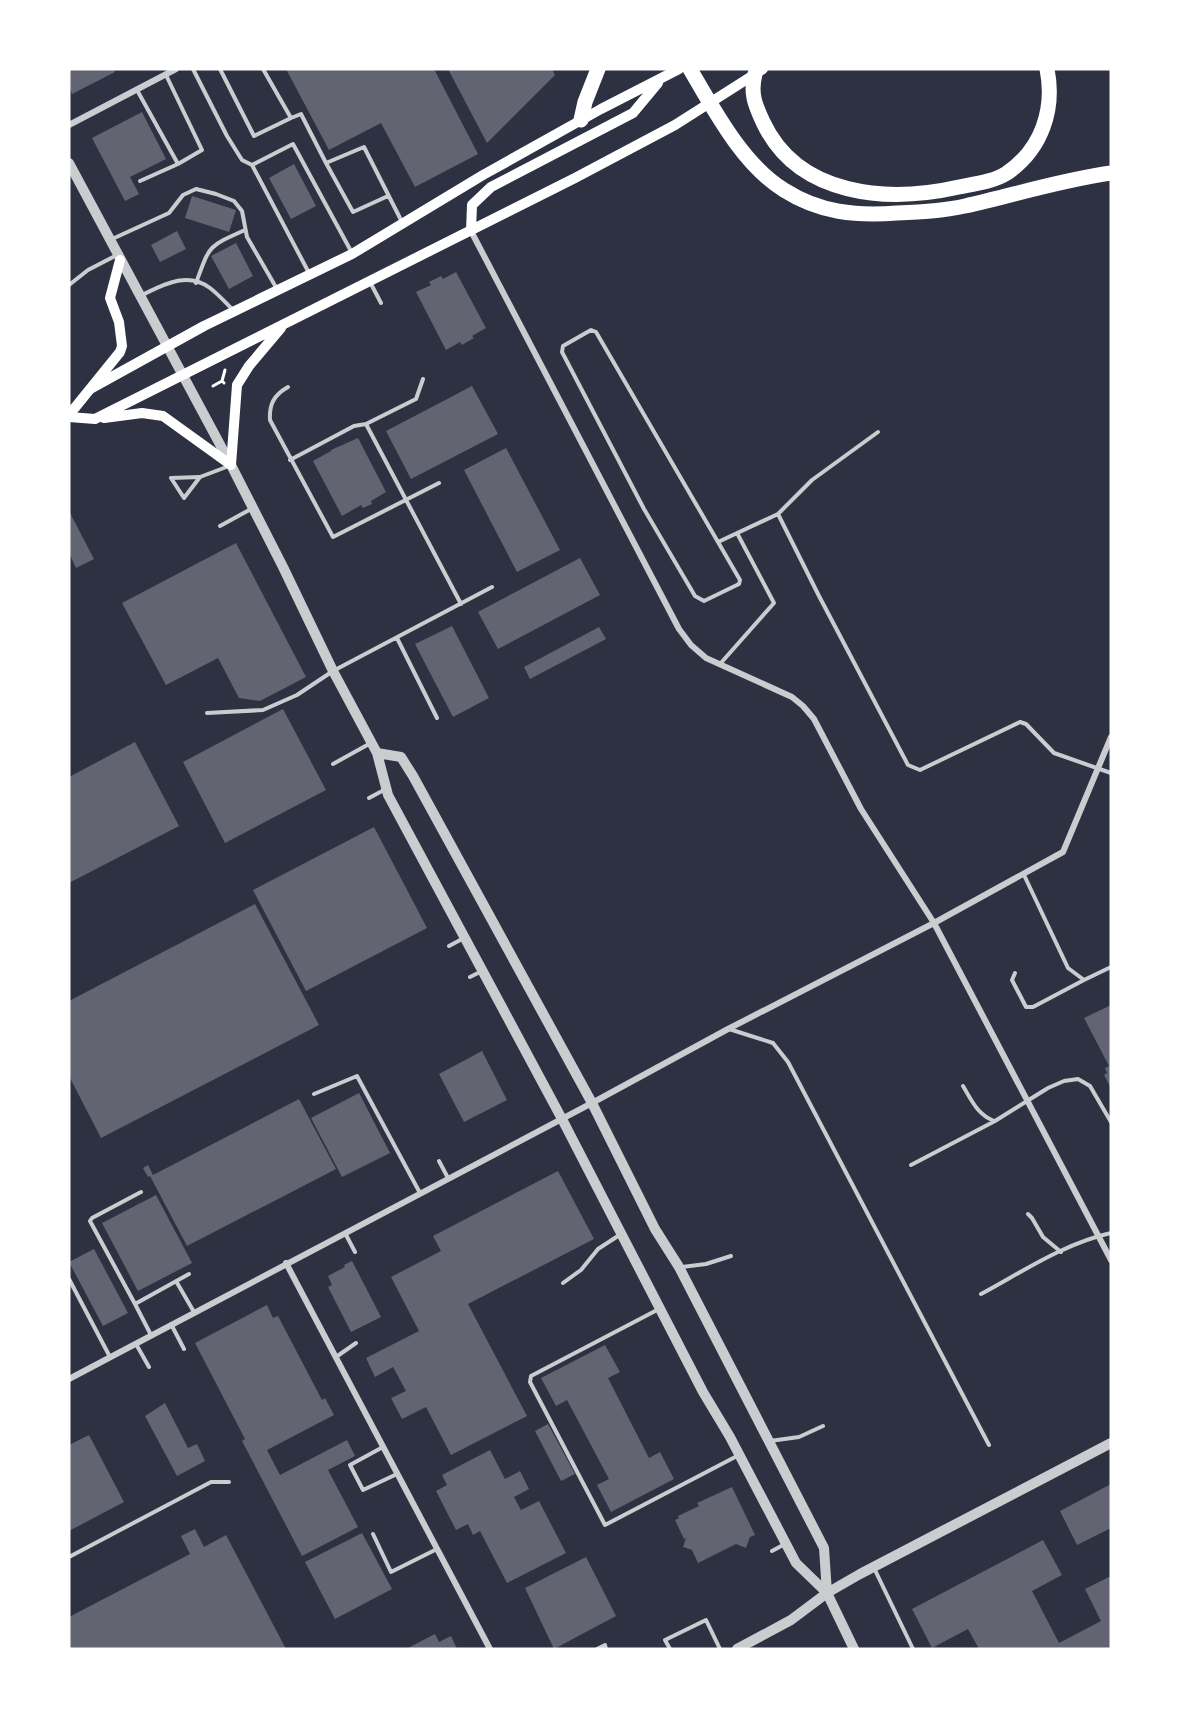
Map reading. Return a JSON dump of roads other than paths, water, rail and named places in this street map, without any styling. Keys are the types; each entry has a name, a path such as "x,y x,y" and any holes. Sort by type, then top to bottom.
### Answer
{"highway":[{"path":"581,120 585,102 598,69"},
{"path":"690,69 710,104 737,143 764,174 783,190 826,210 870,215 963,207 1060,182 1111,173"},
{"path":"759,72 751,88 757,110 770,137 793,161 811,174 833,185 855,192 891,195 939,192 981,183 1005,174 1015,166 1034,146 1047,121 1051,86 1047,69"}],"main road":[{"path":"90,389 235,311 352,254 581,120 679,69"},
{"path":"95,419 471,231 675,125 759,72"},
{"path":"471,231 472,206 491,186 633,113 660,80"},
{"path":"69,416 120,352 122,346 119,322 110,298 119,258"},
{"path":"231,465 237,385 249,366 285,323"},
{"path":"69,416 95,419 142,413 163,416 231,465"}],"street":[{"path":"69,125 176,69"},
{"path":"69,163 231,465 377,753 386,789 562,1119 703,1392 740,1455 796,1563 827,1593 854,1649"},
{"path":"471,231 679,629 691,645 706,658 792,697 814,719 861,809 934,923 1111,1260"},
{"path":"69,1378 562,1119 728,1029 934,923 1063,852 1111,737"},
{"path":"377,753 401,757 413,776 592,1103 655,1229 680,1268 824,1548 827,1593"},
{"path":"286,1263 490,1649"},
{"path":"737,1649 791,1620 827,1593 1111,1443"}],"lane":[{"path":"193,69 227,136 242,160 252,165 309,274"},
{"path":"220,69 254,136 301,114 353,212 388,196"},
{"path":"263,69 291,117"},
{"path":"140,181 202,150 165,74"},
{"path":"137,90 178,164"},
{"path":"252,165 293,144 352,254"},
{"path":"326,164 364,147 403,223"},
{"path":"110,241 169,213 183,195 196,189 216,194 234,201 242,211 245,230 278,290"},
{"path":"196,283 209,249 245,230"},
{"path":"69,285 88,270 119,258"},
{"path":"139,296 177,280 186,279 208,286 235,311"},
{"path":"369,281 381,303"},
{"path":"591,330 596,332 718,542 740,580 739,584 704,601 695,596 644,509 562,352 563,346 591,330"},
{"path":"290,460 354,426 366,424 416,399 423,379"},
{"path":"288,387 279,393 271,405 270,420 333,537 439,483"},
{"path":"366,424 461,604"},
{"path":"718,542 778,514 812,480 878,432"},
{"path":"200,477 184,498 171,478 200,477 231,465"},
{"path":"220,526 253,508"},
{"path":"778,514 908,765 920,770 1020,722 1026,724 1054,753 1111,773"},
{"path":"720,664 774,603 737,533"},
{"path":"207,713 263,710 297,695 333,670 492,587"},
{"path":"397,638 437,718"},
{"path":"333,764 371,743"},
{"path":"369,798 386,789"},
{"path":"1023,874 1068,968 1084,980"},
{"path":"449,946 465,938"},
{"path":"1015,973 1012,980 1026,1007 1033,1007 1111,967"},
{"path":"470,977 482,970"},
{"path":"728,1029 772,1043 792,1070 989,1445"},
{"path":"314,1094 357,1076 420,1192"},
{"path":"911,1165 1064,1081 1078,1079 1085,1082 1094,1091 1111,1122"},
{"path":"963,1086 977,1111 994,1121"},
{"path":"439,1161 448,1178"},
{"path":"141,1192 90,1221 151,1335"},
{"path":"1028,1214 1043,1238 1061,1252"},
{"path":"345,1232 356,1252"},
{"path":"981,1294 1061,1252 1098,1236 1111,1233"},
{"path":"563,1283 581,1270 598,1249 622,1234"},
{"path":"680,1268 706,1264 731,1256"},
{"path":"135,1304 189,1274"},
{"path":"69,1280 110,1357"},
{"path":"176,1281 194,1312"},
{"path":"660,1308 531,1376 530,1382 605,1525 740,1455"},
{"path":"171,1324 184,1349"},
{"path":"136,1343 149,1367"},
{"path":"336,1357 356,1343"},
{"path":"769,1441 799,1437 823,1426"},
{"path":"383,1447 350,1465 354,1473 363,1490 397,1474"},
{"path":"69,1557 211,1482 229,1482"},
{"path":"373,1534 391,1572 437,1549"},
{"path":"772,1551 787,1543"},
{"path":"873,1568 913,1649"},
{"path":"670,1649 665,1640 706,1620 720,1649"},
{"path":"597,1649 604,1645 606,1649"}]}
